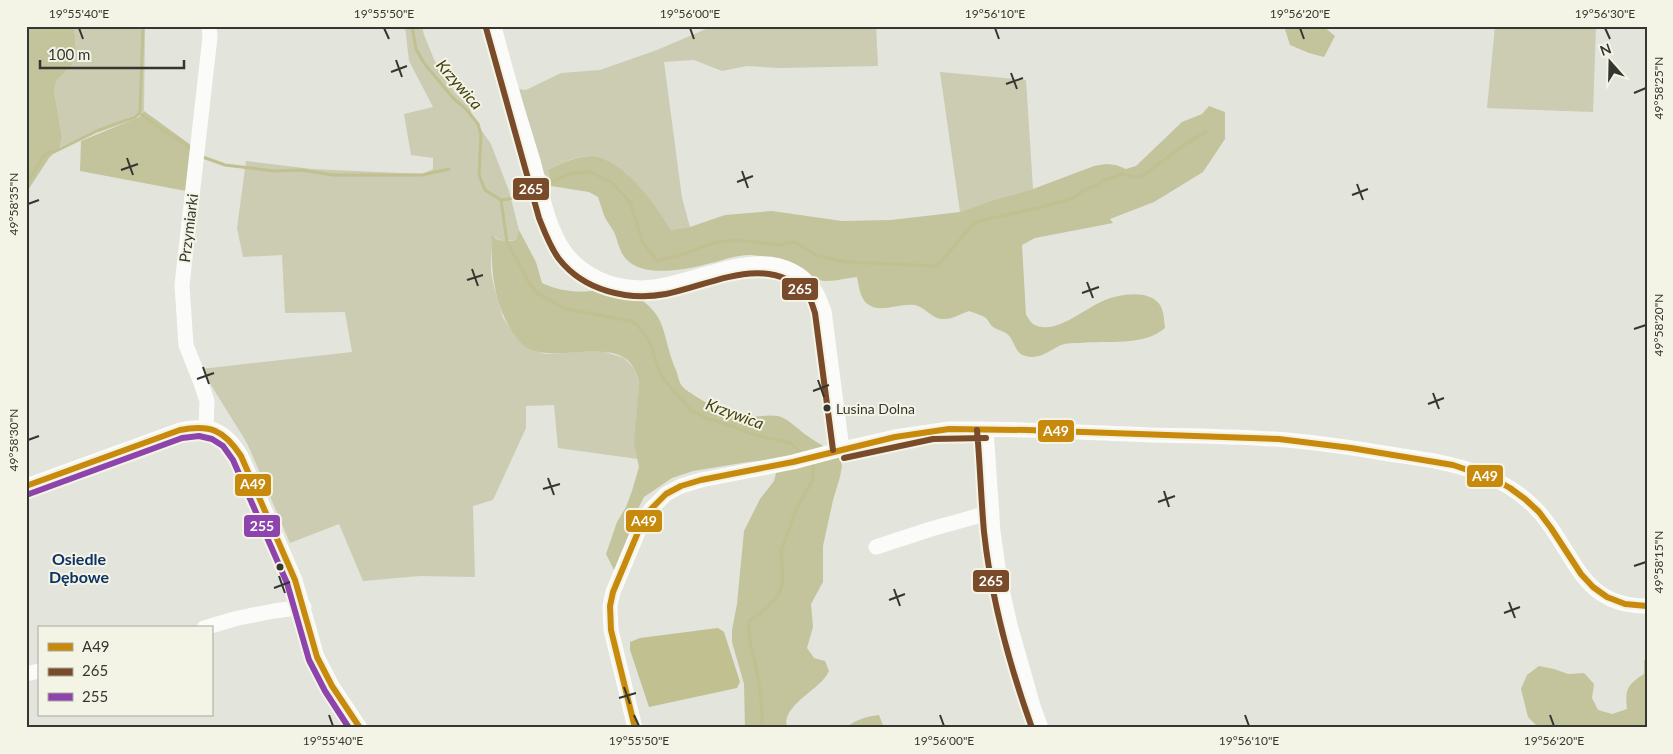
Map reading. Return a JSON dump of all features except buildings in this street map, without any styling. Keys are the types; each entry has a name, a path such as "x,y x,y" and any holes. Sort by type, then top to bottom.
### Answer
{"street":[{"name":"Przymiarki","path":"206,427 206,400 186,345 182,285 210,37 209,26"},
{"path":"494,26 550,221 561,245 575,263 596,278 616,286 642,288 663,285 731,267 759,263 780,266 800,275 816,292 824,312 842,449"},
{"path":"26,486 180,430 206,427 223,434 231,440 241,456 288,564 304,607 317,657 332,686 360,728"},
{"path":"635,728 610,630 610,606 613,592 641,525 651,509 666,494 681,486 701,480 794,462 842,449 948,428 1242,437 1296,441 1424,460 1475,471 1508,486 1527,500 1540,513 1578,571 1600,594 1620,603 1647,606"},
{"path":"986,428 995,541 1004,597 1030,698 1041,728"},
{"path":"876,547 992,512"},
{"path":"211,626 274,610 304,607"}],"shaded area":[{"path":"26,26 73,26 76,55 72,65 57,80 54,90 62,137 60,147 49,158 26,193"},
{"path":"73,26 145,26 144,111 60,147 62,137 54,90 57,80 72,65 76,55"},
{"path":"405,26 422,26 439,71 457,95 469,106 474,120 491,144 509,191 519,230 516,240 503,241 491,236 491,272 503,318 522,344 530,349 545,354 602,351 624,358 635,369 639,385 635,439 638,459 558,448 554,405 526,406 526,428 493,500 473,506 475,577 420,576 363,581 339,524 290,543 247,443 201,369 352,352 345,312 285,313 282,255 243,257 237,228 246,161 312,169 423,174 433,169 433,158 411,155 404,114 433,107 409,61"},
{"path":"713,26 876,26 878,66 780,68 747,66 722,71 694,60 664,62 682,198 690,227 671,230 641,187 621,169 599,157 580,157 559,164 548,170 550,179 542,172 522,106 519,89 526,90 561,73 600,70 657,50"},
{"path":"1290,26 1323,26 1335,36 1324,57 1290,45 1285,29"},
{"path":"1495,26 1596,26 1593,112 1487,108"},
{"path":"940,72 1026,80 1033,189 960,212"},
{"path":"1209,106 1225,112 1225,139 1203,172 1154,202 1110,219 1113,223 1035,238 1022,245 1026,315 1033,324 1041,327 1050,327 1060,324 1103,301 1117,296 1133,294 1149,297 1160,305 1165,328 1146,338 1124,342 1063,344 1036,357 1020,353 1008,335 993,327 986,318 980,315 969,311 953,318 942,319 915,305 885,308 874,307 864,300 857,277 823,281 814,278 806,270 792,263 779,259 742,255 679,270 655,271 644,269 634,265 622,253 598,197 589,192 551,186 548,170 587,156 599,157 610,162 621,169 641,188 671,230 690,227 725,215 772,211 842,221 891,220 960,212 1033,189 1094,166 1106,164 1126,169 1136,166 1182,122 1202,114"},
{"path":"144,111 195,148 186,191 80,171 81,141 139,117"},
{"path":"519,230 536,262 542,283 572,291 624,290 651,308 662,325 681,384 687,391 731,415 744,417 778,416 790,422 839,456 842,466 823,546 823,582 811,604 813,627 807,648 814,658 825,661 829,671 822,681 798,702 788,714 787,728 745,728 744,684 732,642 744,531 760,499 774,481 777,469 759,461 693,471 672,478 644,497 639,507 634,530 626,551 614,570 606,554 617,522 626,507 639,467 634,443 639,385 633,367 623,357 608,352 538,352 524,346 519,341 500,308 494,284 491,235 500,240 512,241 516,240"},
{"path":"718,628 724,632 740,682 737,688 649,707 630,650 630,642 640,638"},
{"path":"1647,658 1647,728 1539,728 1528,717 1521,689 1527,675 1539,666 1568,674 1584,673 1594,684 1592,698 1598,710 1612,714 1627,709 1626,697 1628,688 1644,674 1644,660"},
{"path":"879,715 884,728 846,728 861,719"}],"waterway":[{"path":"143,26 140,113 192,150"},
{"name":"Krzywica","path":"412,26 416,49 424,63 478,124 481,135 479,175 485,190 501,200"},
{"path":"26,186 42,158 49,152 54,152 97,131 135,117 140,113"},
{"path":"548,183 572,173 591,172 611,182 630,202 643,243 657,261 681,255 713,243 736,240 778,245 795,242 816,255 845,262 937,266 975,222 1046,206 1075,197 1085,189 1097,186 1102,181 1122,174 1135,177 1142,176 1187,143 1206,132"},
{"path":"200,156 225,165 274,171 301,170 333,175 422,175 449,169"},
{"path":"501,200 535,192"},
{"name":"Krzywica","path":"501,200 507,242 537,293 566,309 631,321 638,326 649,340 664,380 691,410 709,419 751,434 791,443 802,454"},
{"name":"Krzywica","path":"762,728 760,693 750,640 749,621 775,600 781,589 783,578 781,552 795,512 813,479 813,466 809,462"}],"transit line":[{"name":"265","path":"486,28 539,218 550,245 559,259 569,270 594,286 608,291 637,296 666,294 721,279 758,273 776,275 793,283 808,296 815,313 833,450"},
{"name":"A49","path":"26,486 180,430 191,428 208,429 229,440 241,456 295,580 317,657 332,686 360,728"},
{"name":"A49","path":"635,728 611,630 610,606 613,592 641,525 651,509 666,494 681,486 701,480 793,462 895,437 949,429 1279,439 1351,448 1453,465 1494,479 1525,499 1539,512 1581,574 1593,587 1607,597 1625,604 1647,606"},
{"name":"265","path":"977,430 984,532 991,581 1009,656 1032,728"},
{"name":"255","path":"29,494 182,438 199,436 212,439 223,446 233,460 287,583 309,660 325,691 349,728"},
{"name":"265","path":"844,458 933,439 986,438"}],"place":[{"name":"Lusina Dolna","path":"827,408"}],"district":[{"name":"Osiedle Dębowe","path":"79,567"}]}
